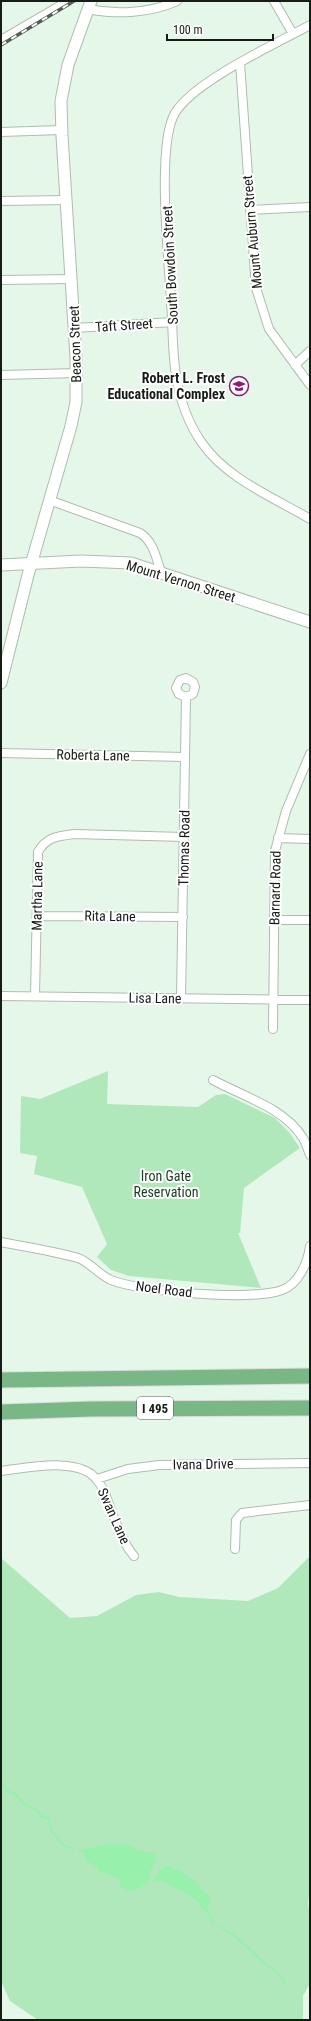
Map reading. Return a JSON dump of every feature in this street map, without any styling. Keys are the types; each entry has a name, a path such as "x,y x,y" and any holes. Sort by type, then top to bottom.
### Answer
{"highway":[{"name":"I 495","path":"1,1380 310,1376"},
{"name":"I 495","path":"1,1412 91,1409 310,1408"}],"main road":[{"name":"Beacon Street","path":"1,683 32,563 74,414 77,373 67,200 61,130 61,100 66,76 89,5"},
{"name":"Mount Vernon Street","path":"1,565 114,561 161,572 310,622"}],"street":[{"path":"1,40 68,1"},
{"path":"89,5 108,12 155,9 177,1"},
{"path":"274,1 293,34"},
{"name":"South Bowdoin Street","path":"310,25 204,85 185,101 175,113 168,133 166,205 176,373 180,396 186,414 202,442 214,458 233,474 310,519"},
{"name":"Mount Auburn Street","path":"240,64 256,288 262,312 270,329 310,385"},
{"path":"1,132 61,130"},
{"path":"1,201 67,200"},
{"path":"250,210 310,207"},
{"path":"1,280 72,279"},
{"name":"Taft Street","path":"75,328 173,322"},
{"path":"295,365 310,351"},
{"path":"1,375 77,373"},
{"path":"50,500 140,533 147,537 161,572"},
{"name":"Thomas Road","path":"181,998 186,697"},
{"name":"Roberta Lane","path":"1,753 185,757"},
{"name":"Barnard Road","path":"273,1029 275,851 286,810 310,754"},
{"name":"Martha Lane","path":"35,996 38,852 45,842 60,836 74,834 184,837"},
{"path":"278,838 310,839"},
{"name":"Rita Lane","path":"37,916 182,917"},
{"path":"274,920 310,920"},
{"name":"Lisa Lane","path":"1,996 310,1000"},
{"path":"213,1080 272,1110 290,1123 303,1138 310,1155"},
{"name":"Noel Road","path":"1,1242 81,1259 98,1273 111,1280 136,1287 237,1296 264,1294 283,1290 302,1270 309,1256 310,1246"},
{"name":"Ivana Drive","path":"97,1479 128,1469 159,1465 310,1463"},
{"name":"Swan Lane","path":"1,1471 66,1465 79,1467 97,1479 104,1491 126,1547 134,1556"},
{"path":"235,1548 236,1520 242,1512 310,1505"}],"green space":[{"name":"Iron Gate Reservation","path":"108,1071 107,1104 198,1107 216,1095 225,1094 275,1118 289,1132 300,1148 244,1188 240,1233 238,1233 261,1288 129,1276 111,1270 97,1257 107,1244 82,1187 34,1174 37,1156 20,1153 21,1096 40,1099"},
{"path":"310,1556 310,1886 308,1903 310,1917 310,1983 303,1996 303,2020 38,2020 10,2001 1,1981 1,1558 70,1618 97,1616 136,1595 159,1592 179,1597 248,1601 278,1588"}],"shaded area":[{"path":"111,1843 122,1844 138,1850 156,1854 157,1860 151,1869 148,1882 135,1890 129,1891 120,1886 119,1879 104,1872 100,1873 99,1869 86,1860 83,1852 78,1849"},
{"path":"166,1866 186,1874 211,1898 207,1911 204,1910 196,1900 187,1894 161,1881 152,1882 161,1869"}],"waterway":[{"path":"1,1782 7,1791 15,1794 25,1805 35,1809 41,1816 49,1819 51,1830 63,1845 73,1849"},
{"path":"206,1910 214,1923"},
{"path":"221,1927 236,1937 269,1967 276,1971 286,1984"}],"railway":[{"path":"1,45 74,1"}],"place":[{"name":"Robert L. Frost Educational Complex","path":"239,386"}]}
